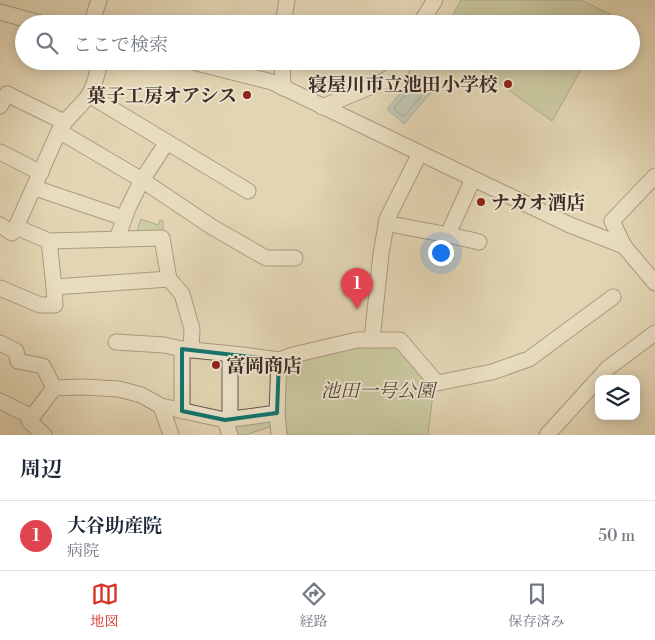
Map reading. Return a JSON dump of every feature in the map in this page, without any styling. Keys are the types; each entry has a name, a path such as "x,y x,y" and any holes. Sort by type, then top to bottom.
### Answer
{"street":[{"path":"93,15 99,0"},
{"path":"284,15 287,0"},
{"path":"426,15 435,0"},
{"path":"0,12 15,16"},
{"path":"0,225 12,233 16,227 61,126 88,95 98,70"},
{"path":"225,70 272,82 570,225 624,246"},
{"path":"282,70 283,88"},
{"path":"322,107 384,81 400,70"},
{"path":"0,106 7,94 61,126 212,227 266,258 295,258"},
{"path":"88,95 248,191"},
{"path":"117,240 128,208 142,180 167,142"},
{"path":"0,152 41,173"},
{"path":"372,340 381,254 387,223 420,153"},
{"path":"655,176 612,221 624,246 655,283"},
{"path":"448,234 473,179"},
{"path":"35,188 124,218"},
{"path":"387,223 426,232 448,234 478,242"},
{"path":"16,227 49,241 162,238 169,279 182,294 192,329 186,350 182,411"},
{"path":"0,288 40,305 55,305 49,241"},
{"path":"54,287 169,279"},
{"path":"116,342 164,345 186,350 279,360 357,340 400,340 436,383 492,372 529,359 612,297"},
{"path":"547,435 608,368 655,333"},
{"path":"0,343 16,351 18,361 43,366 54,388"},
{"path":"230,354 227,419 230,435"},
{"path":"279,360 277,413 279,435"},
{"path":"54,388 119,389 142,395 161,406 227,419 277,413"},
{"path":"0,401 32,417 54,388"},
{"path":"161,406 171,435"},
{"path":"29,421 44,435"}],"highlighted area":[{"path":"182,349 279,360 277,413 225,420 182,411"}],"green space":[{"path":"461,0 581,0 612,15 453,15"},
{"path":"481,70 581,70 552,121"},
{"path":"141,219 158,225 160,220 163,221 163,232 136,234"},
{"name":"池田一号公園","path":"383,343 400,346 434,385 428,435 285,435 283,375 293,361"},
{"path":"232,421 273,421 273,426 245,435 234,435"}],"water":[{"path":"417,73 435,88 404,124 387,109"}],"place":[{"name":"寝屋川市立池田小学校","path":"508,84"},
{"name":"菓子工房オアシス","path":"247,95"},
{"name":"ナカオ酒店","path":"481,202"},
{"name":"大谷助産院","path":"357,309"},
{"name":"富岡商店","path":"216,365"}]}
